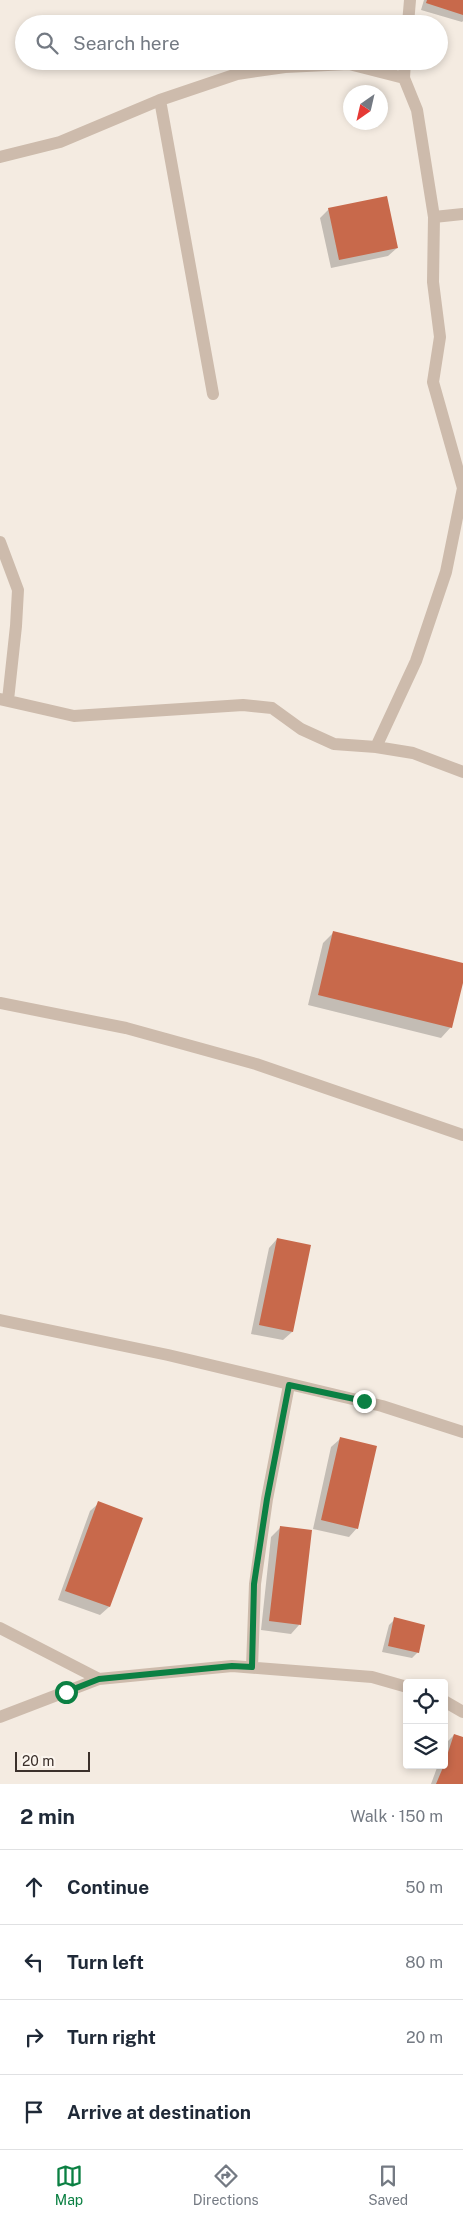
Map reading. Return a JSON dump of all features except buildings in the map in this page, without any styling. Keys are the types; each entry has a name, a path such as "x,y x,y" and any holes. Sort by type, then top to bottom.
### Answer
{"street":[{"path":"409,15 410,0"},
{"path":"0,157 60,142 160,100 237,74 264,70"},
{"path":"373,70 404,78"},
{"path":"376,746 416,660 446,572 463,488 433,382 440,337 433,282 434,217 419,134 417,110 404,78 404,70"},
{"path":"160,100 213,394"},
{"path":"434,217 463,214"},
{"path":"0,542 18,590 16,626 4,700 74,716 244,705 272,708 301,729 334,744 376,746 413,753 463,772"},
{"path":"0,1003 126,1028 256,1064 463,1135"},
{"path":"0,1320 168,1355 382,1406 463,1432"},
{"path":"252,1667 254,1584 267,1499 289,1385"},
{"path":"0,1628 99,1679"},
{"path":"0,1717 99,1679 232,1666 372,1678 403,1686"},
{"path":"448,1703 463,1712"}],"route":[{"path":"66,1692 99,1679 232,1666 252,1667 254,1584 267,1499 289,1385 364,1401"}]}
